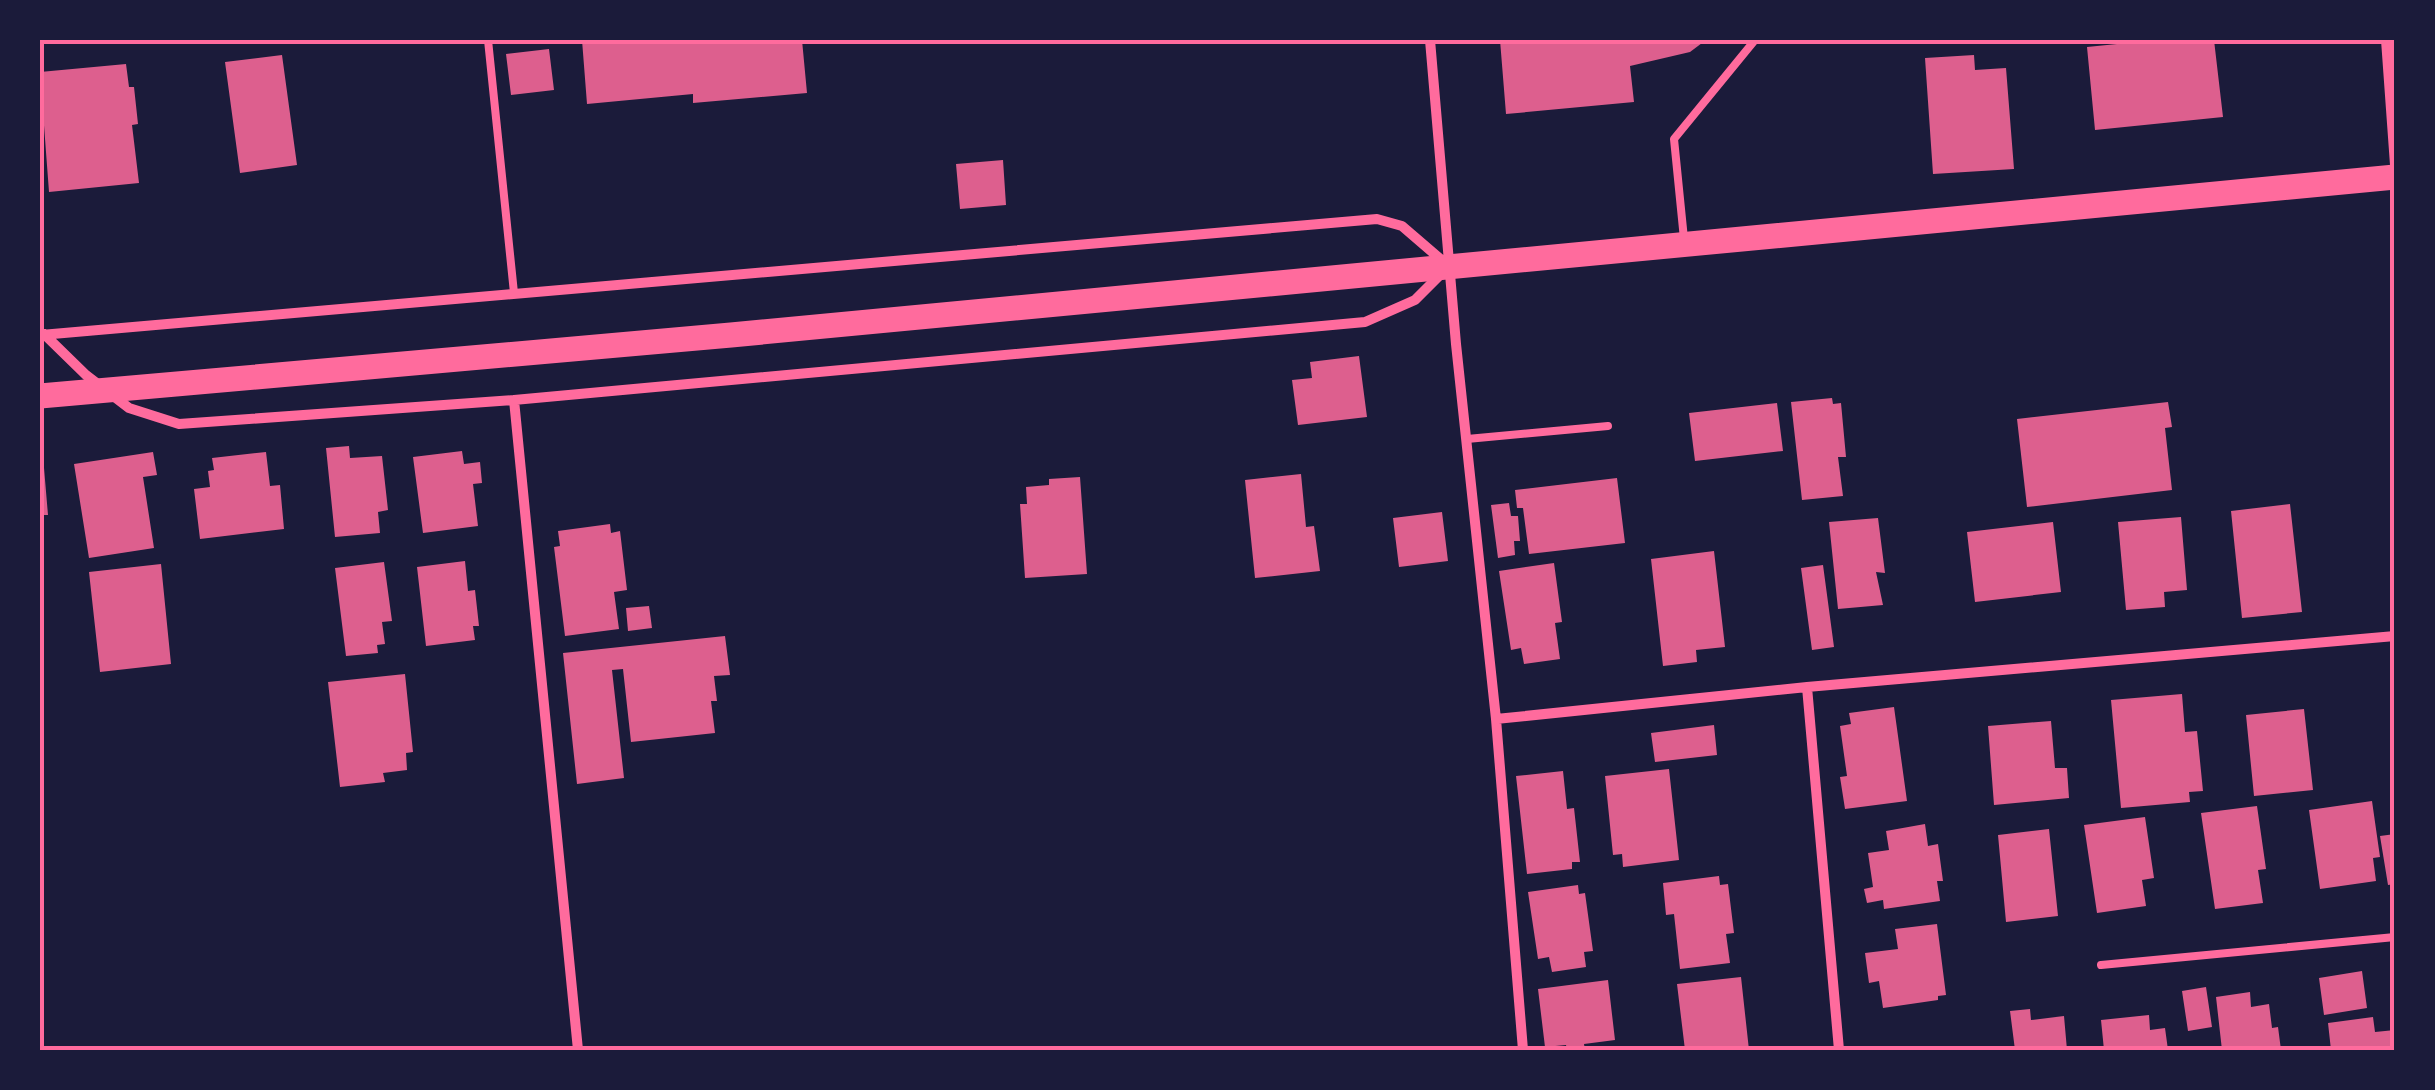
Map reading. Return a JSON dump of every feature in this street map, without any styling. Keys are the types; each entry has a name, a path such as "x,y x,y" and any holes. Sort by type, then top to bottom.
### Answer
{"main road":[{"path":"40,396 731,335 2395,177"}],"street":[{"path":"1430,40 1496,719 1523,1050"},
{"path":"2386,40 2395,165"},
{"path":"42,335 1377,219 1402,226 1449,266"},
{"path":"42,335 129,408 179,424 514,400 1365,322 1415,300 1449,266"},
{"path":"514,400 578,1050"},
{"path":"1496,719 1808,687 2395,636"},
{"path":"1808,687 1839,1050"}],"lane":[{"path":"488,40 514,293"},
{"path":"1685,244 1674,139 1755,40"},
{"path":"1467,438 1608,426"},
{"path":"2101,964 2395,936"}],"building":[{"path":"582,40 802,40 807,93 693,103 693,94 587,104"},
{"path":"1500,40 1706,40 1690,52 1630,66 1634,102 1506,114"},
{"path":"2157,40 2214,40 2223,117 2095,130 2087,47"},
{"path":"549,49 554,90 511,95 506,54"},
{"path":"282,55 297,165 240,173 225,62"},
{"path":"1974,55 1975,70 2006,68 2014,169 1933,174 1925,58"},
{"path":"126,64 129,87 134,87 138,124 132,125 139,183 49,192 40,72"},
{"path":"1003,160 1006,205 960,209 956,164"},
{"path":"1359,356 1367,417 1298,425 1292,380 1312,378 1310,362"},
{"path":"1832,398 1833,404 1841,403 1846,457 1838,457 1843,496 1802,500 1791,402"},
{"path":"2168,402 2172,427 2165,428 2172,490 2027,507 2017,419"},
{"path":"1777,403 1783,451 1695,461 1689,413"},
{"path":"349,446 350,458 382,456 388,510 378,512 380,533 335,537 326,448"},
{"path":"462,451 464,464 480,462 482,483 473,484 478,526 423,533 413,457"},
{"path":"153,452 157,475 143,477 154,548 89,558 74,464"},
{"path":"266,452 270,486 280,485 284,529 200,539 194,489 210,487 208,471 214,470 212,458"},
{"path":"43,456 48,515 40,515"},
{"path":"1301,474 1306,527 1314,526 1320,571 1255,578 1245,480"},
{"path":"1080,477 1087,574 1025,578 1020,504 1027,504 1026,487 1049,485 1049,479"},
{"path":"1617,478 1625,543 1529,554 1523,508 1517,508 1515,490"},
{"path":"1509,503 1511,516 1518,516 1520,541 1514,541 1515,555 1498,558 1491,505"},
{"path":"2290,504 2302,612 2242,618 2231,511"},
{"path":"1442,512 1448,561 1399,567 1393,518"},
{"path":"2181,517 2187,590 2164,592 2165,607 2126,610 2118,522"},
{"path":"1878,518 1885,573 1876,572 1883,605 1838,609 1829,522"},
{"path":"2053,522 2061,592 1975,602 1967,532"},
{"path":"610,524 611,533 620,531 627,590 614,592 619,629 565,636 554,547 560,546 558,531"},
{"path":"1714,551 1725,647 1696,650 1697,662 1663,666 1651,559"},
{"path":"465,561 468,591 475,590 479,626 473,626 475,640 426,646 417,567"},
{"path":"384,562 392,621 382,622 385,644 377,645 378,653 346,656 335,568"},
{"path":"1554,563 1562,622 1555,623 1560,659 1524,664 1521,648 1511,650 1499,571"},
{"path":"161,564 171,664 100,672 89,572"},
{"path":"1823,565 1834,647 1812,650 1801,568"},
{"path":"649,606 652,628 628,631 626,608"},
{"path":"725,636 730,675 714,676 717,701 711,701 715,733 631,742 623,669 612,670 624,778 577,784 563,653"},
{"path":"405,674 413,752 406,753 407,770 383,773 385,782 340,787 328,682"},
{"path":"2182,694 2185,732 2197,731 2203,791 2189,792 2190,802 2121,808 2111,700"},
{"path":"1894,707 1907,801 1845,809 1840,777 1847,776 1840,726 1851,724 1849,713"},
{"path":"2304,709 2313,790 2254,796 2246,715"},
{"path":"2051,721 2055,768 2067,768 2069,798 1994,805 1988,726"},
{"path":"1714,725 1717,755 1655,762 1651,733"},
{"path":"1669,769 1679,860 1623,867 1622,854 1613,855 1605,776"},
{"path":"1563,771 1567,809 1574,808 1580,862 1572,862 1572,869 1527,874 1516,776"},
{"path":"2372,801 2380,857 2373,858 2376,881 2320,889 2309,810"},
{"path":"2257,806 2266,869 2258,870 2263,903 2215,909 2201,813"},
{"path":"2145,817 2154,878 2142,880 2146,906 2097,913 2084,825"},
{"path":"1925,824 1928,846 1938,844 1943,881 1937,881 1940,901 1884,909 1883,900 1867,903 1864,889 1873,887 1868,853 1889,850 1886,831"},
{"path":"2049,829 2058,916 2006,922 1998,835"},
{"path":"2395,834 2395,884 2388,885 2380,836"},
{"path":"1719,876 1720,885 1728,884 1734,933 1726,934 1730,963 1680,969 1674,914 1666,915 1663,883"},
{"path":"1578,885 1579,894 1585,893 1593,951 1584,952 1586,967 1552,972 1549,957 1538,959 1528,892"},
{"path":"1937,924 1946,995 1938,996 1938,1000 1883,1008 1879,981 1869,983 1865,953 1898,949 1895,929"},
{"path":"2362,971 2367,1008 2324,1015 2319,978"},
{"path":"1741,977 1749,1050 1685,1050 1677,984"},
{"path":"1608,980 1615,1040 1584,1044 1585,1050 1567,1050 1566,1045 1545,1047 1538,989"},
{"path":"2206,987 2212,1027 2188,1031 2182,991"},
{"path":"2250,992 2251,1007 2269,1004 2272,1028 2278,1027 2281,1050 2222,1050 2216,997"},
{"path":"2030,1009 2031,1020 2064,1016 2067,1050 2015,1050 2010,1011"},
{"path":"2149,1015 2150,1030 2165,1028 2168,1050 2104,1050 2101,1020"},
{"path":"2373,1017 2375,1032 2395,1030 2395,1050 2331,1050 2328,1023"}]}
